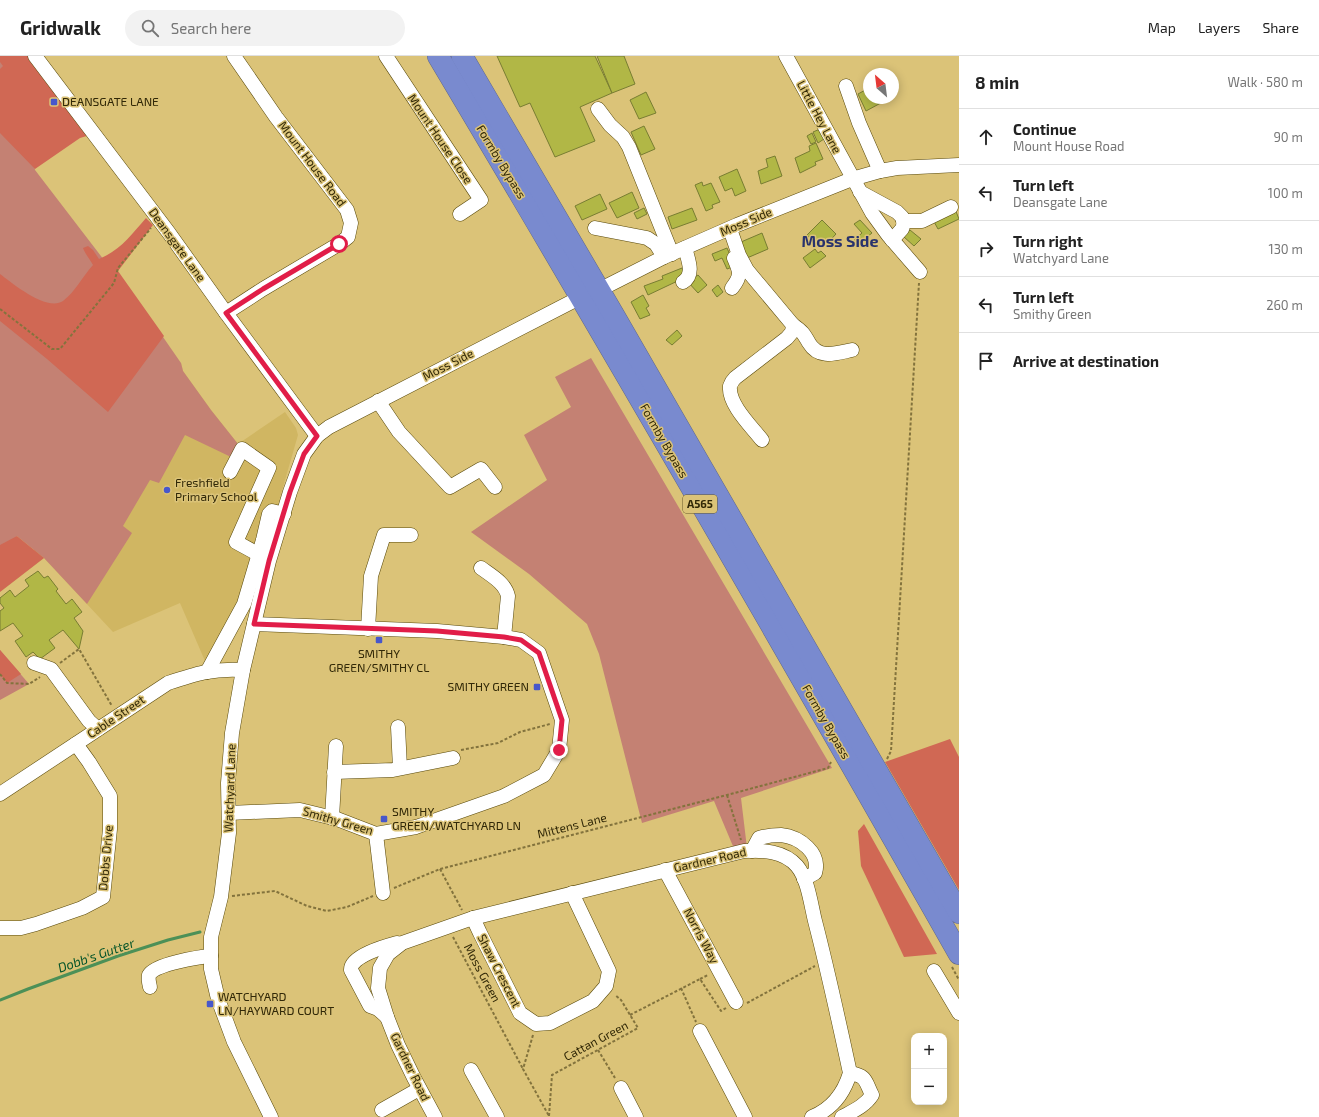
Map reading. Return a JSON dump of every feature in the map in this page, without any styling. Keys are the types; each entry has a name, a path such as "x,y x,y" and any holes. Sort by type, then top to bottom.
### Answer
{"highway":[{"name":"Formby Bypass","path":"438,56 590,293 959,913"},
{"name":"Formby Bypass","path":"462,56 590,293 844,752 959,954"}],"street":[{"name":"Deansgate Lane","path":"35,56 157,218 317,436"},
{"name":"Mount House Road","path":"226,313 263,289 339,244 348,237 351,223 347,210 276,117 234,56"},
{"name":"Mount House Close","path":"386,56 481,200 460,214"},
{"name":"Little Hey Lane","path":"786,56 852,179 872,213 892,240 920,272"},
{"path":"846,86 856,116 880,171"},
{"path":"598,109 610,125 623,137 629,148 668,256"},
{"name":"Moss Side","path":"317,436 329,427 378,401 590,293 737,225 852,179 880,171 897,168 959,165"},
{"path":"860,191 901,215 903,221 902,229 892,240"},
{"path":"903,221 922,221 951,207"},
{"path":"595,228 647,238 656,244 668,256"},
{"path":"726,230 730,248 740,273 739,278 732,288"},
{"path":"726,230 747,270 793,325 802,331 812,347 819,353 830,354 852,350"},
{"path":"683,282 690,274 685,248"},
{"path":"762,440 734,403 730,394 730,384 735,378 787,338 792,332 793,325"},
{"path":"378,401 399,432 450,487 481,469 495,487"},
{"name":"Watchyard Lane","path":"271,1117 234,1042 218,1000 211,969 211,937 221,897 229,833 228,783 232,733 243,670 269,561 304,454 317,436"},
{"path":"230,472 242,449 269,468 236,542 258,554"},
{"path":"207,672 244,604 269,514 272,511 284,514"},
{"path":"368,629 371,576 384,535 411,535"},
{"path":"481,568 504,586 507,591 508,596 504,637"},
{"name":"Smithy Green","path":"229,813 300,810 332,818 376,834 416,827 504,796 544,774 559,750 562,720 539,653 521,640 437,631 254,624"},
{"path":"34,664 51,669 89,721 98,729"},
{"name":"Cable Street","path":"0,794 168,683 199,673 225,669 243,670"},
{"path":"398,727 400,768"},
{"name":"Dobbs Drive","path":"0,928 21,928 36,924 82,908 103,897 110,829 110,796 76,744"},
{"path":"332,818 336,746"},
{"path":"334,772 393,770 452,758"},
{"path":"376,834 383,892"},
{"path":"748,851 759,838 766,836 782,835 804,844 812,852 815,858 816,868 815,873 804,879"},
{"name":"Gardner Road","path":"387,1017 378,1009 370,1006 351,970 353,962 374,950 402,943 470,919 665,870 748,851 760,850 785,856 798,867 804,879 825,960 850,1073"},
{"name":"Norris Way","path":"665,870 736,1002"},
{"path":"536,1024 550,1024 593,1001 606,986 609,971 572,893"},
{"name":"Shaw Crescent","path":"470,919 480,933 520,1013 536,1024"},
{"name":"Gardner Road","path":"402,943 388,954 380,968 378,988 398,1045 419,1089 435,1117"},
{"path":"150,987 148,981 152,972 166,965 211,956"},
{"path":"934,971 958,1010"},
{"path":"700,1031 745,1117"},
{"path":"471,1070 497,1117"},
{"path":"818,1116 835,1101 846,1087 850,1073 860,1075 864,1078 872,1095 863,1106 842,1117"},
{"path":"621,1088 636,1117"},
{"path":"382,1110 419,1089"}],"path":[{"path":"0,309 52,349 60,349 114,283 118,268 157,218"},
{"path":"885,762 891,751 920,272"},
{"path":"452,758 454,751 498,743 520,732 562,720"},
{"name":"Mittens Lane","path":"221,897 275,891 308,906 327,911 347,907 440,869 828,768 834,758"},
{"path":"727,795 748,851"},
{"path":"440,869 470,919"},
{"name":"Moss Green","path":"448,927 549,1117"},
{"name":"Cattan Green","path":"549,1117 552,1075 638,1028 621,1000 606,986"},
{"path":"681,988 700,1031"},
{"path":"523,1069 536,1024"},
{"path":"598,1050 621,1088"}],"shaded area":[{"path":"0,56 18,56 35,170 163,337 181,363 183,371 238,444 231,457 185,435 159,483 150,480 123,526 132,533 87,604 44,558 17,536 0,559"},
{"path":"0,56 31,56 90,135 80,138 35,169 0,133 0,69 3,66 0,62"},
{"path":"146,218 153,225 118,271 164,336 108,412 47,359 0,321 0,274 39,300 48,303 63,301 93,265 83,248 88,246 93,250 99,259 120,247"},
{"path":"591,358 832,768 741,798 747,848 735,851 714,801 642,823 599,654 587,624 529,574 471,532 547,480 524,435 571,407 555,377"},
{"name":"Freshfield Primary School","path":"181,363 183,371 238,444 285,412 296,428 298,435 250,602 205,661 180,603 113,632 44,558 0,592"},
{"path":"17,536 44,558 0,592 0,545"},
{"path":"0,650 29,684 0,700"},
{"path":"0,650 21,674 7,683 0,674"},
{"path":"950,739 959,757 959,890 885,762"},
{"path":"864,824 937,954 904,957 861,866 858,831"}],"building":[{"path":"497,56 595,56 612,93 580,107 595,141 555,157 530,103 520,107"},
{"path":"597,56 624,56 635,84 612,93"},
{"path":"863,91 863,104 879,104 866,111 858,94"},
{"path":"646,92 656,113 639,119 630,100"},
{"path":"644,126 655,149 641,155 631,132"},
{"path":"820,129 824,139 818,143 813,132"},
{"path":"812,133 816,142 811,144 807,136"},
{"path":"816,143 823,159 815,162 816,165 800,173 795,158 810,151 809,146"},
{"path":"775,156 782,176 761,184 758,171 768,167 766,159"},
{"path":"737,169 746,191 735,196 732,188 725,191 719,177"},
{"path":"702,182 703,186 711,183 720,202 712,205 713,208 706,211 695,185"},
{"path":"632,192 639,208 617,218 609,203"},
{"path":"600,194 607,209 582,220 575,206"},
{"path":"644,208 647,214 637,219 634,213"},
{"path":"692,208 697,220 672,229 668,217"},
{"path":"955,209 959,219 938,229 932,218"},
{"path":"822,220 836,234 824,247 816,240 814,243 807,235"},
{"path":"860,220 872,233 857,245 853,241 862,233 854,224"},
{"path":"910,230 921,239 914,246 904,237"},
{"path":"762,233 768,249 747,258 741,242"},
{"path":"727,248 735,266 727,269 722,258 715,261 712,254"},
{"path":"815,249 818,253 821,251 826,256 810,268 803,258"},
{"path":"682,268 686,277 648,295 644,286 663,279 662,276"},
{"path":"698,275 707,285 698,293 688,282"},
{"path":"718,285 723,292 717,297 712,290"},
{"path":"643,295 649,306 646,308 650,315 640,319 631,302"},
{"path":"677,330 682,336 672,345 666,340"},
{"path":"38,571 44,578 48,576 58,589 56,591 66,604 72,599 82,612 74,618 83,631 79,649 63,630 49,640 55,648 40,659 33,652 26,657 15,641 23,636 13,623 0,631 0,611 4,608 0,603 0,598 10,590 15,597 29,586 25,580"}],"waterway":[{"name":"Dobb's Gutter","path":"0,1000 118,956 168,940 200,932"}],"place":[{"name":"DEANSGATE LANE","path":"54,102"},
{"name":"Freshfield Primary School","path":"167,490"},
{"name":"SMITHY GREEN/SMITHY CL","path":"379,640"},
{"name":"SMITHY GREEN","path":"537,687"},
{"name":"SMITHY GREEN/WATCHYARD LN","path":"384,819"},
{"name":"WATCHYARD LN/HAYWARD COURT","path":"210,1004"}],"district":[{"name":"Moss Side","path":"840,241"}],"route":[{"path":"339,244 263,289 226,313 317,436 304,454 290,492 269,561 254,624 437,631 521,640 539,653 562,720 559,750"}]}
